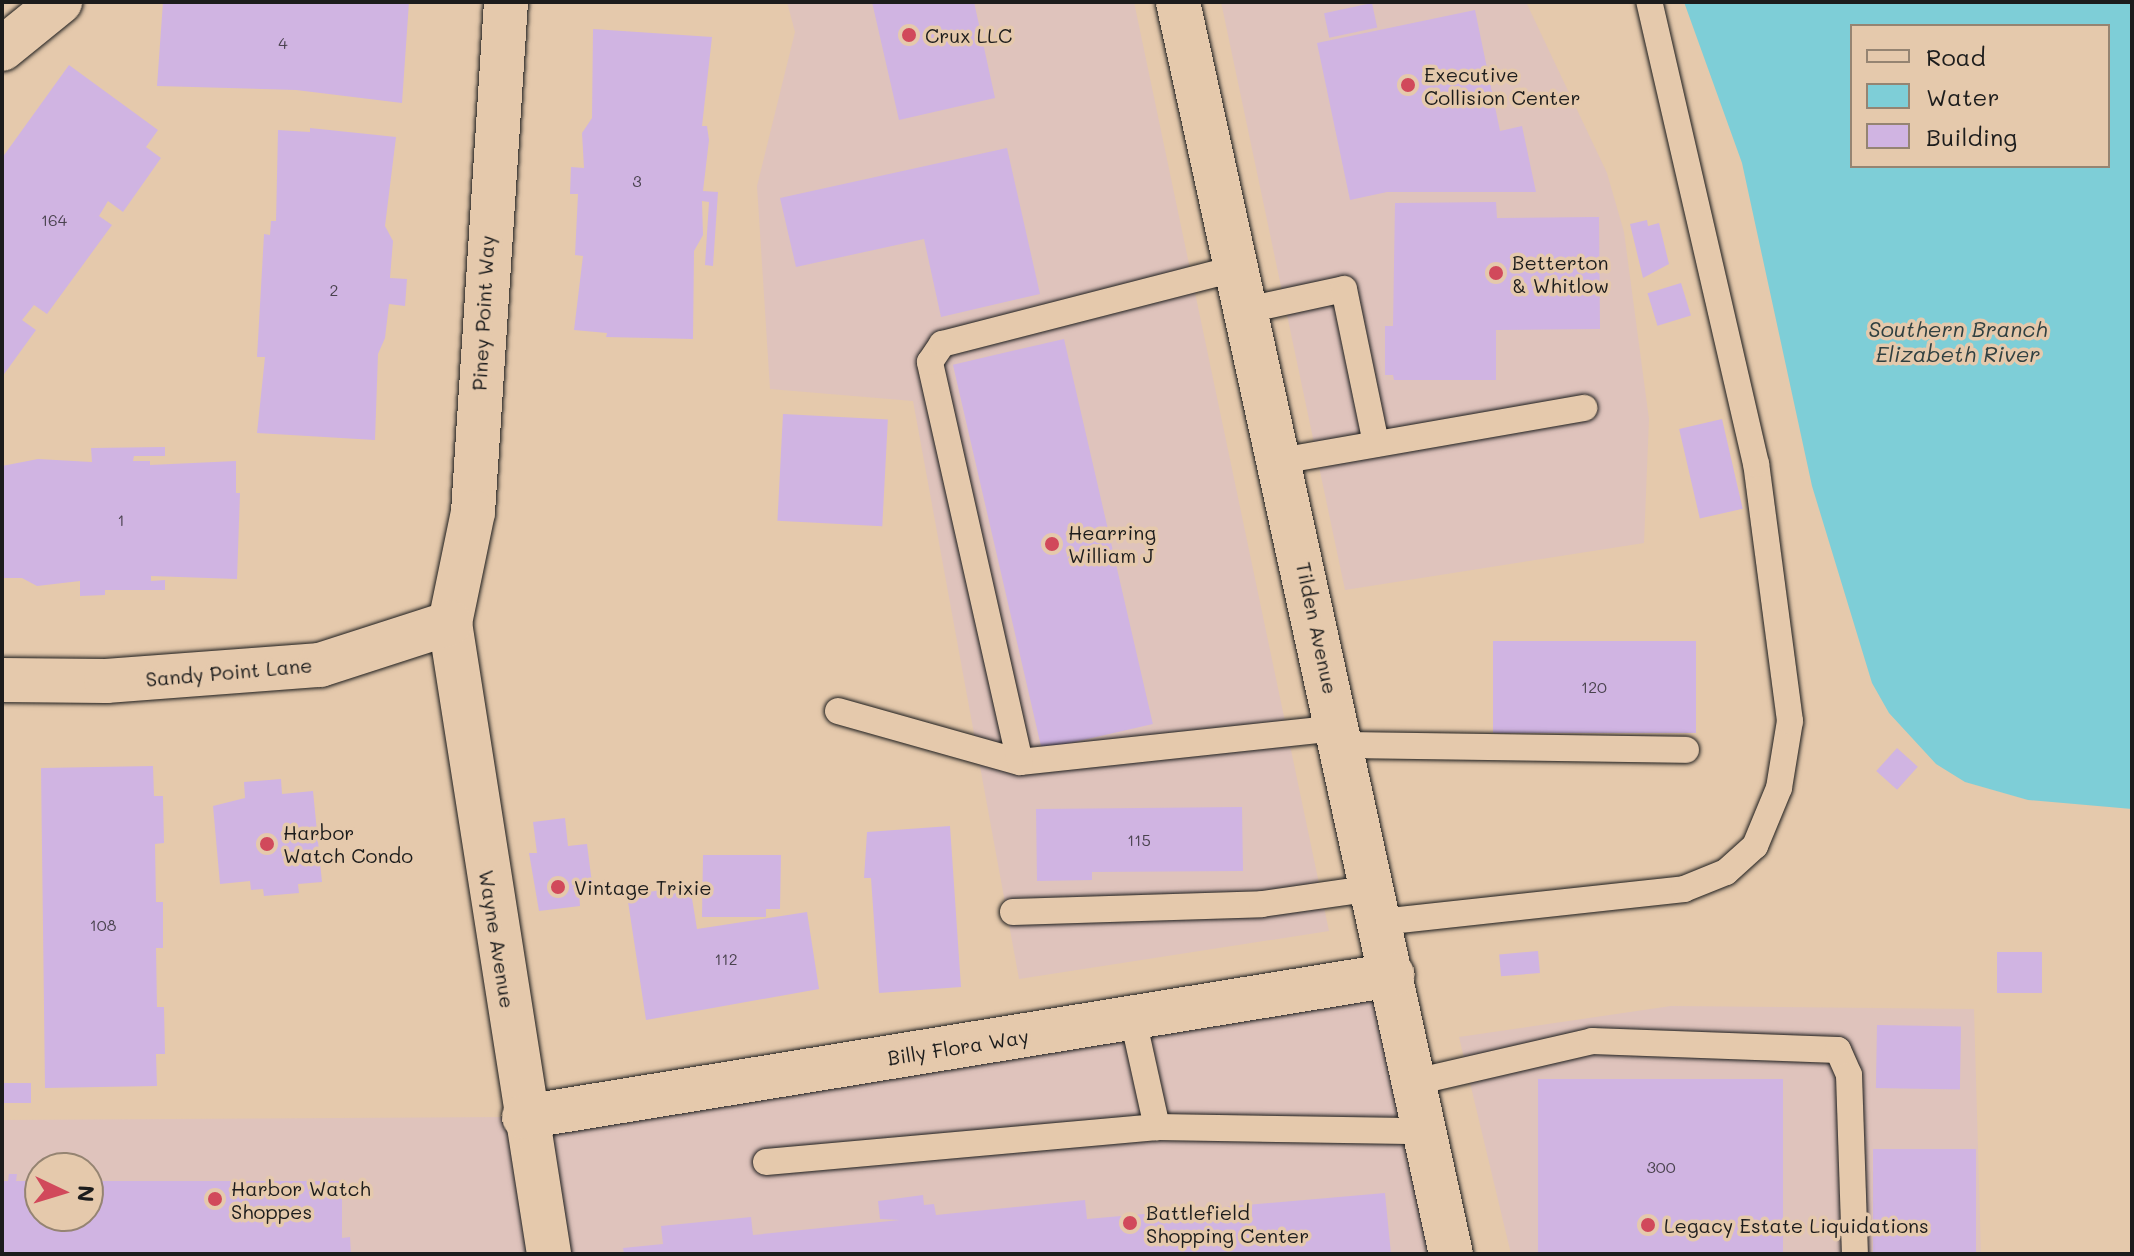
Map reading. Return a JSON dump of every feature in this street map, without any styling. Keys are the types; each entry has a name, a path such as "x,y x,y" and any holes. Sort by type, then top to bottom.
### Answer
{"street":[{"path":"2,49 60,2"},
{"name":"Piney Point Way","path":"450,623 473,512 506,2"},
{"name":"Tilden Avenue","path":"1178,2 1451,1254"},
{"name":"Sandy Point Lane","path":"2,680 106,681 320,665 450,623"},
{"name":"Wayne Avenue","path":"450,623 524,1117 549,1254"},
{"name":"Billy Flora Way","path":"524,1117 1392,975"}],"lane":[{"path":"1013,912 1262,904 1377,905 1684,889 1726,872 1755,846 1779,788 1790,721 1756,464 1649,2"},
{"path":"1020,762 930,362 942,344 1242,289 1344,289 1376,444"},
{"path":"1280,461 1584,408"},
{"path":"838,711 1020,762 1340,737 1686,750"},
{"path":"1133,1019 1157,1127"},
{"path":"1415,1082 1592,1041 1838,1050 1849,1075 1855,1254"},
{"path":"766,1162 1157,1127 1425,1131"}],"shaded area":[{"path":"787,2 1134,2 1329,931 1019,979 913,401 770,389 757,186 795,32"},
{"path":"1221,2 1526,2 1607,173 1624,232 1649,419 1644,543 1345,590"},
{"path":"1392,975 1451,1254 2,1254 2,1120 524,1117"},
{"path":"1671,1006 1974,1009 1981,1254 1511,1254 1459,1037"}],"water":[{"name":"Southern Branch Elizabeth River","path":"1684,2 2132,2 2132,809 2028,800 1965,782 1936,764 1889,713 1872,683 1812,486 1742,163"}],"building":[{"path":"163,2 409,2 402,103 296,90 157,86"},
{"path":"872,2 974,2 995,98 899,120"},
{"path":"1372,3 1377,27 1329,38 1324,13"},
{"name":"Executive Collision Center","path":"1475,10 1500,131 1522,126 1536,192 1387,192 1350,200 1317,43"},
{"path":"593,29 712,37 702,126 707,126 709,140 703,191 718,192 713,266 705,265 709,202 702,201 703,235 694,251 693,339 606,337 607,333 574,330 583,256 575,255 578,194 570,194 571,167 584,168 582,133 592,118"},
{"path":"69,65 158,130 146,147 161,158 123,212 108,201 99,216 112,225 47,314 34,305 22,320 36,330 2,377 2,158"},
{"path":"310,128 396,137 385,226 393,241 390,278 407,279 405,306 389,304 385,338 378,354 375,440 257,433 265,357 257,357 264,234 270,235 271,221 276,221 278,130 310,132"},
{"path":"1007,148 1040,294 941,317 924,239 796,267 780,198"},
{"name":"Betterton & Whitlow","path":"1496,202 1497,218 1599,217 1600,329 1496,330 1496,380 1394,380 1393,375 1385,375 1385,326 1393,326 1395,203"},
{"path":"1647,220 1648,226 1659,223 1669,264 1643,278 1630,224"},
{"path":"1681,283 1691,316 1657,326 1648,293"},
{"name":"Hearring William J","path":"1064,339 1153,724 1042,750 953,365"},
{"path":"783,414 888,419 882,526 777,521"},
{"path":"1722,419 1743,509 1700,519 1679,429"},
{"path":"165,447 165,456 134,456 133,461 150,461 150,465 236,461 236,493 240,493 237,579 151,576 151,581 165,580 165,590 105,590 105,595 80,596 80,581 37,586 22,578 2,578 2,466 38,459 92,462 91,448"},
{"path":"1493,641 1696,641 1696,733 1493,733"},
{"path":"1897,748 1918,767 1897,790 1876,771"},
{"path":"153,766 154,796 163,796 164,843 155,844 156,902 163,902 163,948 156,948 157,1007 164,1007 165,1054 156,1054 157,1086 45,1088 41,768"},
{"name":"Harbor Watch Condo","path":"281,779 282,794 313,791 322,882 298,884 299,893 264,896 263,889 251,890 250,881 220,884 213,806 245,798 244,782"},
{"path":"1242,807 1243,871 1092,872 1092,880 1037,881 1036,809"},
{"path":"565,818 568,846 587,844 593,891 579,893 580,906 539,911 529,853 537,853 533,822"},
{"path":"950,826 961,987 879,993 871,878 864,878 867,832"},
{"path":"703,855 781,855 780,909 766,909 766,917 702,917"},
{"path":"690,886 697,929 807,912 819,989 646,1020 627,895"},
{"path":"1538,951 1540,973 1501,976 1499,954"},
{"path":"1997,952 2042,952 2042,993 1997,993"},
{"path":"1877,1025 1961,1026 1960,1089 1876,1088"},
{"path":"1538,1079 1783,1079 1783,1254 1538,1254"},
{"path":"2,1083 31,1083 31,1103 2,1103"},
{"path":"1873,1149 1976,1149 1976,1254 1873,1254"},
{"name":"Harbor Watch Shoppes","path":"9,1174 17,1174 16,1181 24,1181 24,1232 104,1232 104,1181 342,1181 342,1238 350,1237 351,1254 2,1254 2,1181 8,1181"},
{"name":"Battlefield Shopping Center","path":"1385,1193 1391,1254 624,1254 623,1248 663,1244 661,1226 751,1217 753,1235 900,1220 880,1219 878,1201 923,1195 924,1205 934,1204 936,1215 1085,1200 1087,1219"}],"place":[{"name":"Crux LLC","path":"909,35"},
{"name":"Executive Collision Center","path":"1408,85"},
{"name":"Betterton & Whitlow","path":"1496,273"},
{"name":"Hearring William J","path":"1052,544"},
{"name":"Harbor Watch Condo","path":"267,844"},
{"name":"Vintage Trixie","path":"558,887"},
{"name":"Harbor Watch Shoppes","path":"215,1199"},
{"name":"Battlefield Shopping Center","path":"1130,1223"},
{"name":"Legacy Estate Liquidations","path":"1648,1225"}]}
